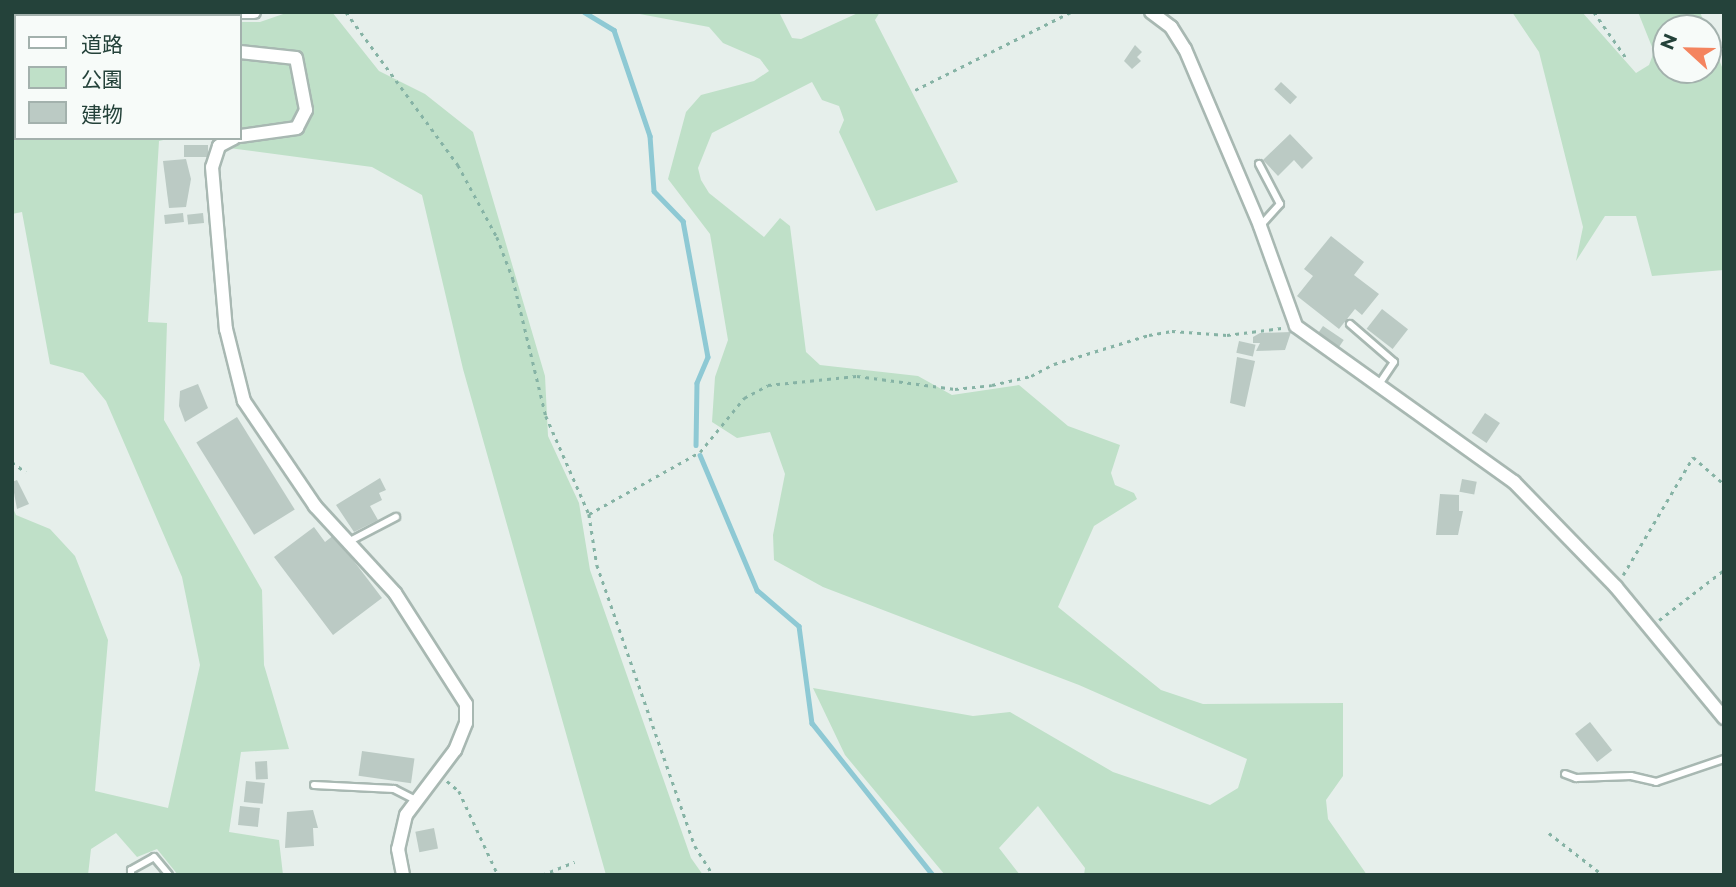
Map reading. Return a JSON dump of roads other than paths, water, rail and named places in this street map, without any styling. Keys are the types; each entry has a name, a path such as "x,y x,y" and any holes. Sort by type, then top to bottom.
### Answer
{"street":[{"path":"216,13 254,12"},
{"path":"1151,12 1171,27 1185,49 1260,226 1296,326 1380,383 1514,482 1616,587 1724,718"},
{"path":"242,52 296,58 306,110 298,128 242,136"},
{"path":"230,140 219,146 212,167 231,362 256,421 314,506 350,541 395,593 466,704 466,723 455,750 414,799 400,836 403,875"}],"lane":[{"path":"1259,164 1280,204 1260,226"},
{"path":"1350,324 1394,362 1380,383"},
{"path":"350,541 396,517"},
{"path":"1565,774 1576,778 1631,776 1656,782 1724,759"},
{"path":"314,785 394,789 414,799"},
{"path":"131,875 131,870 154,857 169,875"}],"waterway":[{"path":"584,12 614,30 650,136 654,191 683,221 708,357 697,383 696,445"},
{"path":"700,455 757,590 799,626 812,723 933,875"}]}
